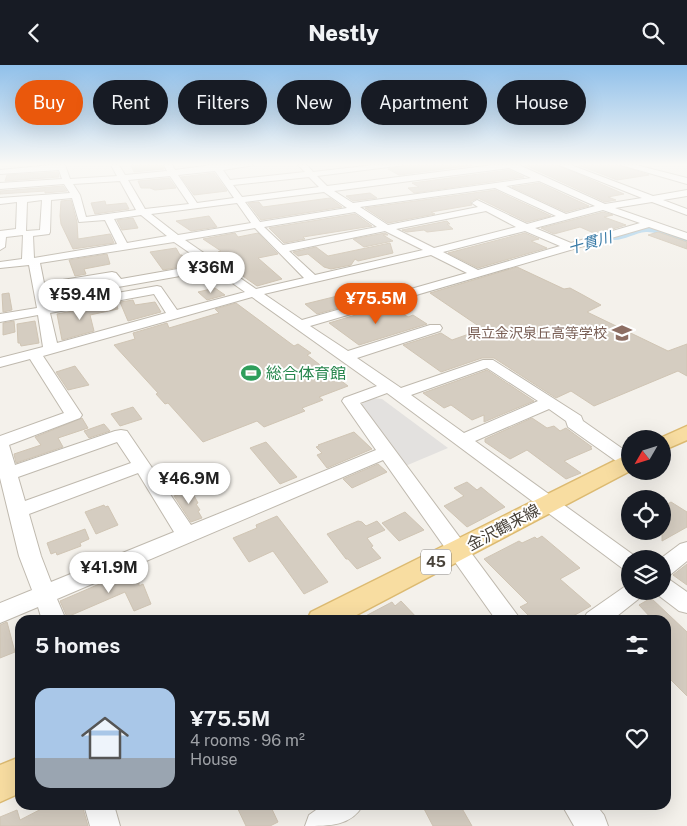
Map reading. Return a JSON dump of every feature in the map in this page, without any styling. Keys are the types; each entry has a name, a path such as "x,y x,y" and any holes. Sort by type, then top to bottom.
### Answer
{"main road":[{"path":"671,440 687,432"},
{"name":"金沢鶴来線","path":"331,615 621,466"},
{"path":"0,784 15,776"}],"street":[{"path":"22,201 25,233 39,287 51,350"},
{"path":"2,206 26,201"},
{"path":"0,247 1,234 45,232 47,201"},
{"path":"77,201 82,220 227,201"},
{"path":"135,201 139,208 153,222 176,239 551,502 621,555"},
{"path":"191,201 194,205"},
{"path":"239,201 257,225 312,279"},
{"path":"342,201 386,229 476,273"},
{"path":"0,265 31,262 176,239 395,201"},
{"path":"473,201 525,227 569,246"},
{"path":"529,201 565,217"},
{"path":"589,201 687,237"},
{"path":"0,363 35,355 254,293 430,252 604,207 642,201"},
{"path":"655,201 687,212"},
{"path":"281,249 488,208"},
{"path":"108,216 124,247"},
{"path":"299,325 648,224"},
{"path":"118,283 215,266"},
{"path":"39,287 112,275 124,296"},
{"path":"0,318 157,291 174,316"},
{"path":"346,357 435,328"},
{"path":"35,355 74,415 0,442 30,556 52,615"},
{"path":"505,615 350,401 394,391 488,363 576,420 574,423 621,456"},
{"path":"462,439 550,402"},
{"path":"9,474 121,435 186,536"},
{"path":"0,613 386,452"},
{"path":"18,511 142,465"},
{"path":"671,562 687,550"},
{"path":"671,592 687,604"},
{"path":"602,615 621,600"},
{"path":"100,810 105,826"},
{"path":"320,826 341,810"},
{"path":"581,810 593,826"}],"shaded area":[{"path":"373,398 382,399 448,448 403,467 360,405"}],"building":[{"path":"61,201 71,201 77,222 78,239 110,234 114,243 73,249 61,224"},
{"path":"105,201 106,205 126,203 129,209 95,214 91,203"},
{"path":"311,201 333,201 342,207 261,220 248,203 259,202 263,207"},
{"path":"419,201 473,201 470,202 472,205 431,212 435,214 388,223 365,208"},
{"path":"483,201 518,201 551,216 527,222"},
{"path":"541,201 577,201 589,206 566,212"},
{"path":"603,212 613,215 604,217 626,225 596,234 580,227 554,234 541,228"},
{"path":"355,214 372,226 303,237 305,239 284,243 269,228"},
{"path":"209,216 217,227 191,231 176,221"},
{"path":"133,218 138,228 122,230 117,220"},
{"path":"447,221 450,224 447,224 453,229 427,232 424,230 407,232 402,230"},
{"path":"658,232 687,242 687,249 648,235"},
{"path":"235,233 238,237 258,233 278,254 258,258 282,279 257,286 230,267 238,265 203,239"},
{"path":"385,233 388,235 383,235 393,241 364,247 353,239"},
{"path":"525,233 539,239 531,241 547,248 478,268 448,253"},
{"path":"390,243 393,253 358,261 355,259 351,265 331,269 324,267 308,254 298,256 293,252 316,247 328,256"},
{"path":"176,248 180,255 182,255 186,266 163,270 150,252"},
{"path":"107,254 110,264 84,269 86,274 75,276 69,260"},
{"path":"517,267 564,289 570,288 601,305 587,312 668,351 687,344 687,376 678,371 594,406 571,391 556,398 494,358 482,358 441,372 403,345 441,333 452,340 483,329 430,293"},
{"path":"91,284 93,290 108,288 112,292 55,302 54,298 82,293 79,286"},
{"path":"215,288 225,295 207,300 198,292"},
{"path":"366,289 377,297 317,314 305,304"},
{"path":"9,293 12,310 3,312 2,294"},
{"path":"133,300 135,305 155,302 161,312 128,321 120,302"},
{"path":"116,303 118,309 90,315 94,331 62,340 57,314"},
{"path":"236,303 294,346 298,344 311,353 307,355 348,386 319,397 323,400 302,408 305,411 264,427 257,421 203,442 168,403 165,404 156,394 158,393 114,345 135,339 133,333 167,323 169,328 219,313 215,309"},
{"path":"389,305 408,317 413,315 427,324 359,345 329,323"},
{"path":"14,321 15,332 3,335 3,323"},
{"path":"35,321 39,343 21,346 18,343 17,324"},
{"path":"75,366 89,385 68,390 56,372"},
{"path":"487,370 534,401 484,422 484,415 472,420 451,405 444,408 423,393"},
{"path":"133,407 142,419 120,426 111,414"},
{"path":"82,418 88,428 58,438 63,447 16,463 14,454 41,445 35,437"},
{"path":"532,418 547,428 554,426 560,431 566,428 592,447 590,447 592,449 564,461 581,473 566,479 527,450 510,459 485,442 485,439"},
{"path":"104,424 110,431 89,438 84,431"},
{"path":"354,432 372,449 327,468 317,455 322,453 316,447"},
{"path":"266,442 297,477 280,484 250,448"},
{"path":"378,464 387,472 352,488 343,479"},
{"path":"467,482 477,490 481,487 505,507 467,527 444,506 464,496 454,488"},
{"path":"191,490 198,503 196,504 202,518 191,522 174,496"},
{"path":"671,502 687,512 687,527 671,536"},
{"path":"104,505 105,507 108,506 118,525 96,534 85,512"},
{"path":"405,512 424,530 399,541 382,523"},
{"path":"277,516 328,582 304,594 273,551 249,562 233,538 257,528 256,525"},
{"path":"358,521 366,526 377,521 385,530 367,538 373,546 371,547 381,558 357,569 346,559 327,534"},
{"path":"85,529 89,539 80,543 81,546 57,555 56,552 51,554 47,543"},
{"path":"542,536 580,568 560,579 591,606 575,615 528,615 520,607 528,603 484,559 519,541 522,543 535,537 537,539"},
{"path":"687,564 687,585 673,575"},
{"path":"139,567 139,586 143,584 151,604 134,611 125,592 72,615 66,615 60,601"},
{"path":"648,600 653,600 669,615 648,615 639,605"},
{"path":"401,601 414,615 367,615 392,602 395,606"},
{"path":"671,617 687,632 687,696 671,680"},
{"path":"7,622 15,652 0,658 0,625"},
{"path":"17,810 20,820 39,810 83,810 88,826 0,826 0,817"},
{"path":"238,810 272,810 278,822 270,826 246,826"},
{"path":"425,810 463,810 472,826 433,826"}],"waterway":[{"name":"十貫川","path":"613,236 645,227 655,228 687,240"}],"place":[{"name":"県立金沢泉丘高等学校","path":"622,333"},
{"name":"総合体育館","path":"251,373"}]}
